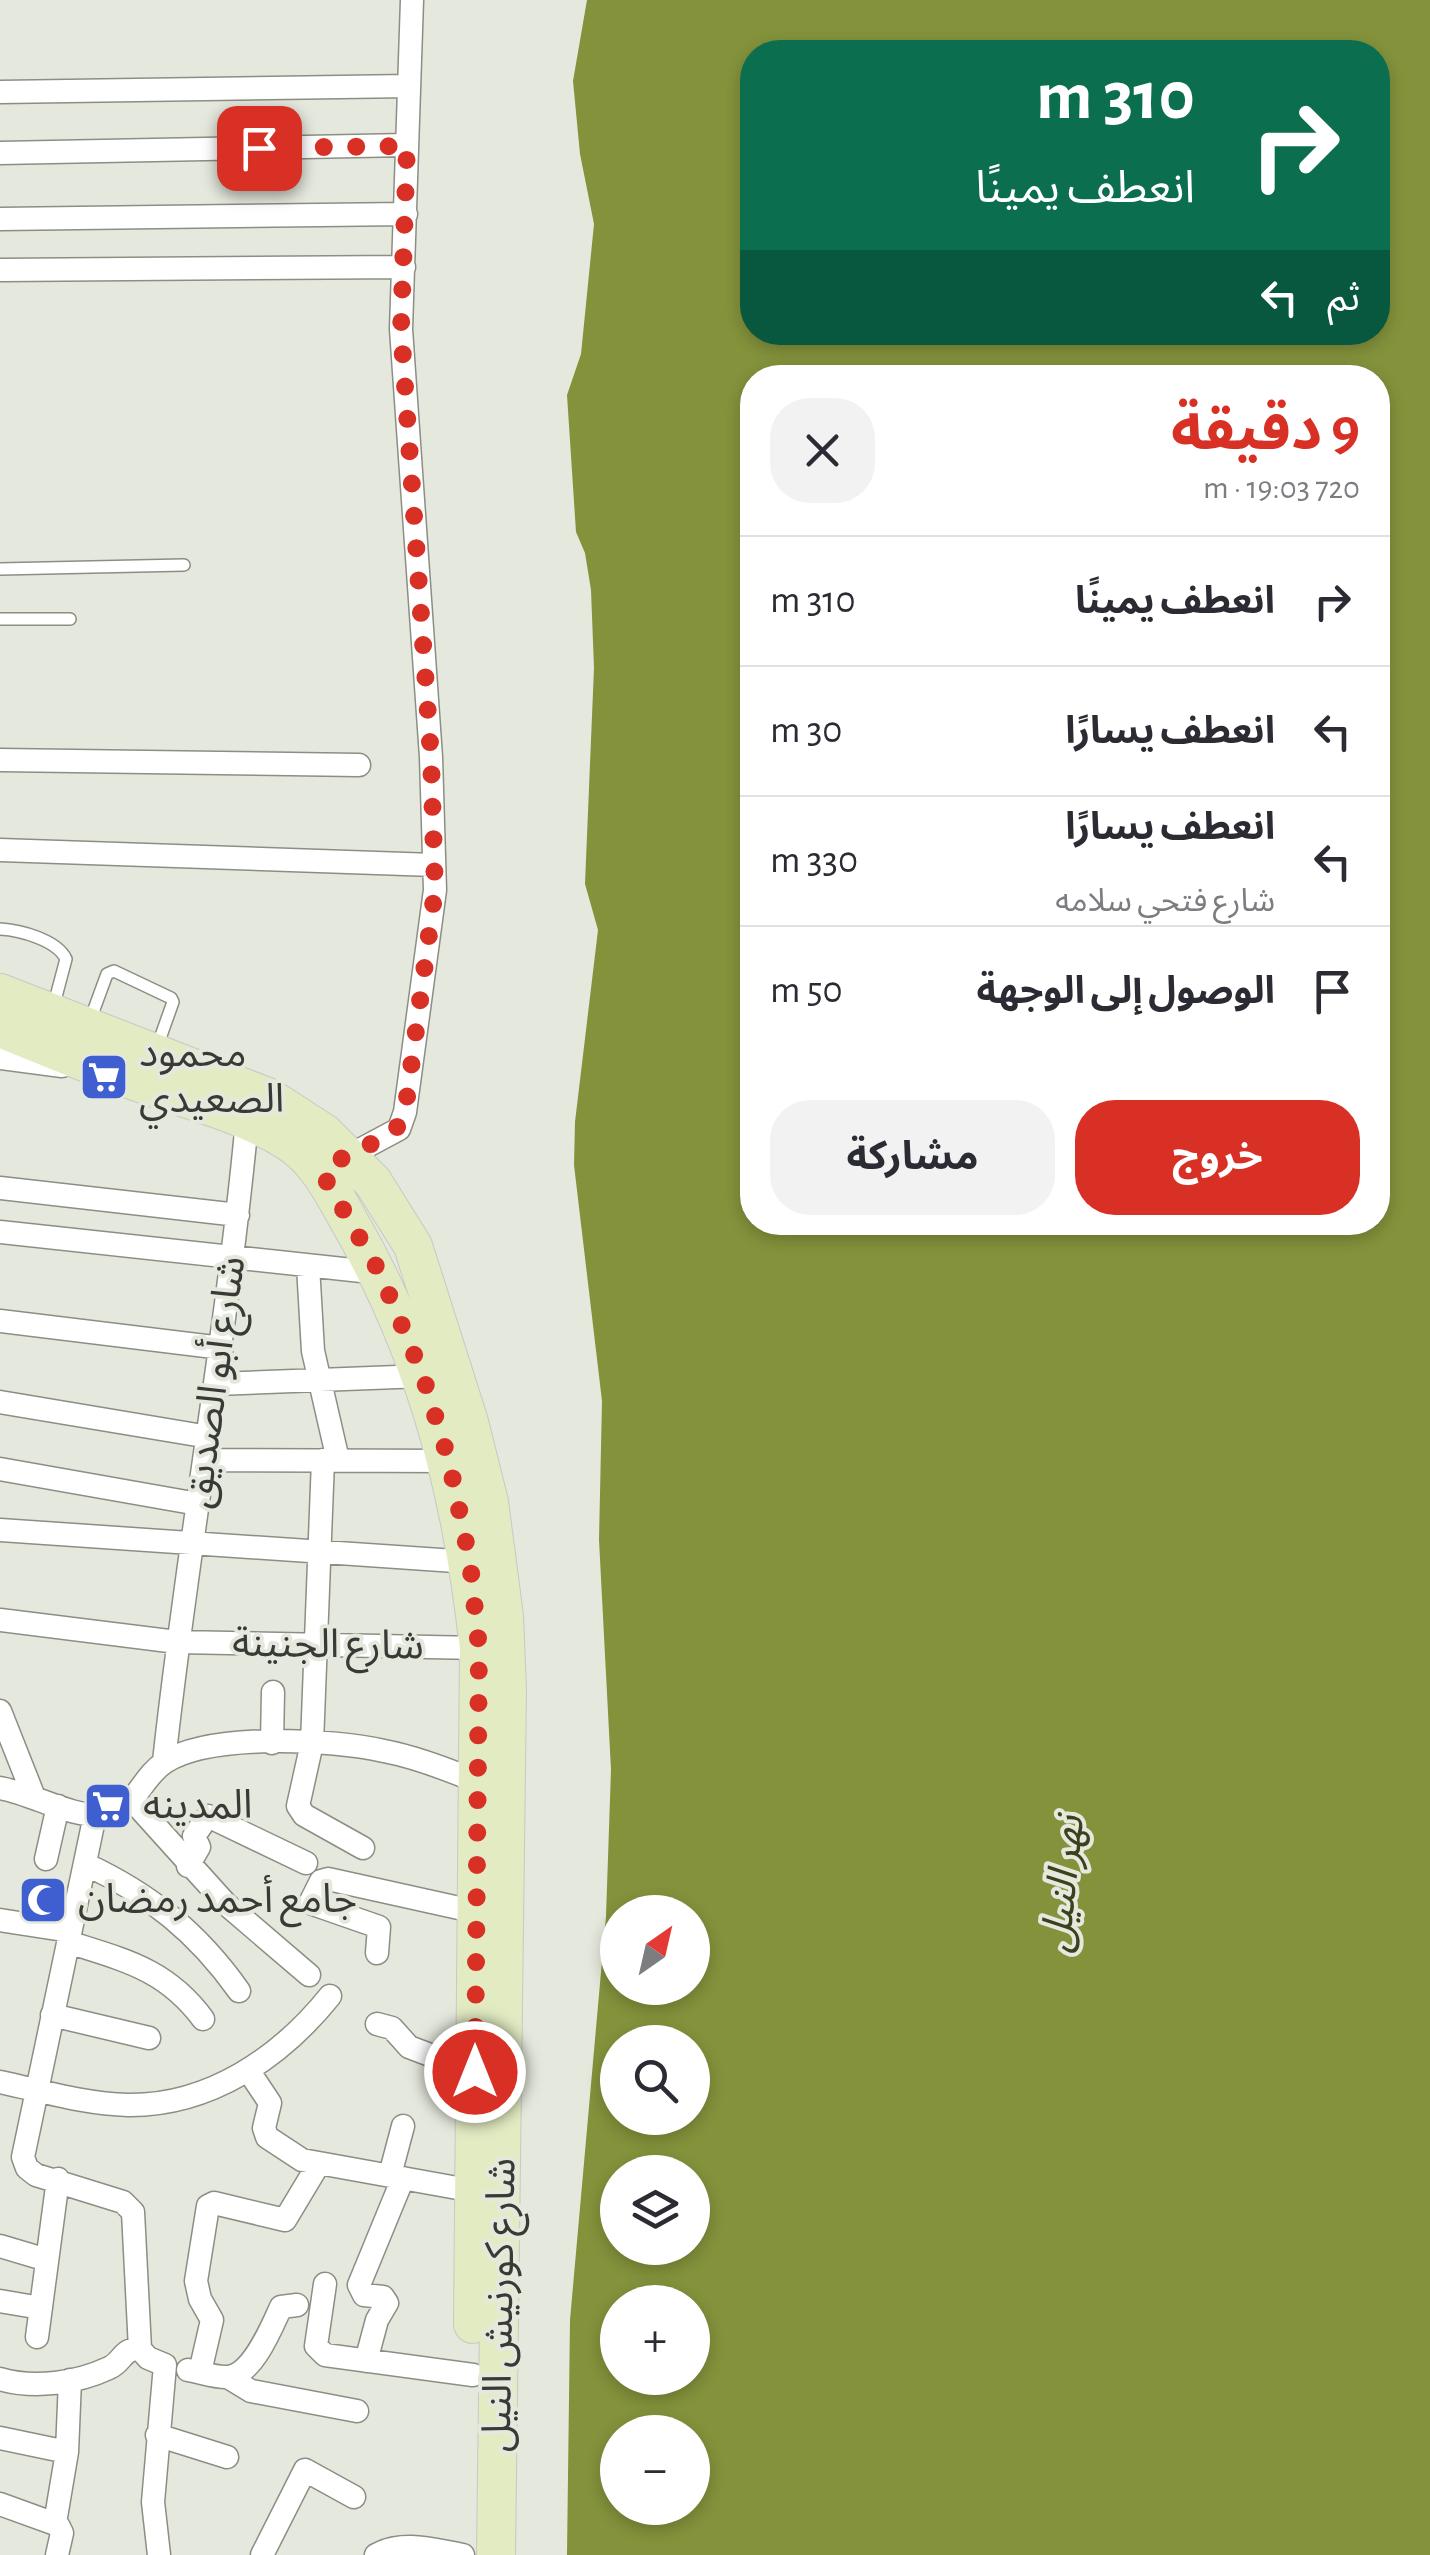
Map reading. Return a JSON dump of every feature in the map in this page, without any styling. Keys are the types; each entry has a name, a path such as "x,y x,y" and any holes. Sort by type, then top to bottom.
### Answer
{"main road":[{"name":"شارع كورنيش النيل","path":"0,993 270,1098 324,1133 423,1376 449,1461 470,1562 479,1648 471,2555"},
{"name":"شارع كورنيش النيل","path":"0,1028 110,1073 247,1120 302,1152 373,1182 413,1246 470,1422 489,1502 504,1616 507,1690 496,2555"}],"street":[{"path":"335,1165 399,1129 405,1112 435,890 431,757 401,329 412,0"},
{"path":"0,92 409,86"},
{"path":"0,153 407,146"},
{"path":"0,219 406,214"},
{"path":"0,270 404,267"},
{"path":"0,760 359,765"},
{"path":"0,850 434,864"},
{"path":"0,1058 110,1073"},
{"name":"شارع أبو الصديق","path":"164,1762 176,1642 222,1348 247,1120"},
{"path":"0,1188 238,1214"},
{"path":"0,1232 380,1273"},
{"path":"308,1266 310,1322 331,1460 320,1553 312,1743 299,1810 363,1848"},
{"path":"0,1320 222,1348"},
{"path":"216,1384 423,1376"},
{"path":"0,1402 208,1436"},
{"path":"205,1460 449,1461"},
{"path":"0,1469 198,1504"},
{"path":"0,1530 470,1562"},
{"name":"شارع الجنينة","path":"0,1620 176,1642 479,1648"},
{"path":"272,1743 273,1692"},
{"path":"0,1711 34,1797"},
{"path":"0,1788 95,1815 115,1812 133,1801 164,1762 206,1747 272,1743 380,1750 430,1763 478,1782"},
{"path":"133,1801 188,1866 266,1941 310,1975"},
{"path":"46,1859 58,1806"},
{"path":"95,1815 23,2157 31,2172 122,2202 132,2212 140,2349 148,2358 165,2366 228,2378 250,2391 357,2411"},
{"path":"188,1866 198,1848 194,1836 208,1816 306,1863"},
{"path":"85,1864 145,1895 172,1915 197,1938 239,1991"},
{"path":"377,1953 379,1927 310,1903 320,1882 328,1879 476,1912"},
{"path":"0,1920 69,1936 143,1966 176,1988 203,2019"},
{"path":"0,2082 89,2101 130,2105 172,2101 211,2089 248,2070 294,2037 330,1996"},
{"path":"52,2015 149,2038"},
{"path":"376,2024 392,2028 409,2048 475,2072"},
{"path":"248,2070 270,2104 266,2136 286,2152 318,2164 474,2191"},
{"path":"366,2361 386,2303 382,2297 364,2295 359,2285 396,2176 404,2126"},
{"path":"0,2151 23,2157"},
{"path":"200,2372 212,2320 196,2281 207,2208 214,2203 285,2220 318,2164"},
{"path":"37,2337 58,2180"},
{"path":"0,2246 47,2260"},
{"path":"325,2284 317,2340 319,2352 473,2375"},
{"path":"0,2301 41,2308"},
{"path":"228,2378 246,2367 268,2339 280,2307 297,2304"},
{"path":"0,2380 40,2384 70,2380 111,2368 124,2352 140,2349"},
{"path":"159,2555 153,2502 165,2366"},
{"path":"55,2523 66,2452 70,2380"},
{"path":"157,2435 227,2457"},
{"path":"0,2438 66,2452"},
{"path":"262,2555 305,2470 354,2497"},
{"path":"0,2504 55,2523 62,2533 57,2555"},
{"path":"376,2555 410,2546 463,2555"}],"lane":[{"path":"0,569 184,564"},
{"path":"0,619 70,619"},
{"path":"0,929 56,946 64,954 52,1012"},
{"path":"88,1026 107,974 114,971 171,998 156,1052"}],"water":[{"name":"نهر النيل","path":"587,0 1430,0 1430,2555 567,2555 570,2320 600,1983 600,2005 710,2005 710,1895 607,1895 611,1770 599,1540 602,1401 574,1165 575,1122 598,930 585,884 594,668 591,590 585,553 576,532 567,395 581,354 594,224 580,154 573,81"}],"place":[{"name":"محمود الصعيدي","path":"104,1077"},
{"name":"المدينه","path":"108,1806"},
{"name":"جامع أحمد رمضان","path":"43,1900"}],"route":[{"path":"259,148 407,146 401,329 431,757 435,890 405,1112 399,1129 348,1154 323,1175 380,1273 423,1376 449,1461 470,1562 479,1648 475,2072"}]}
